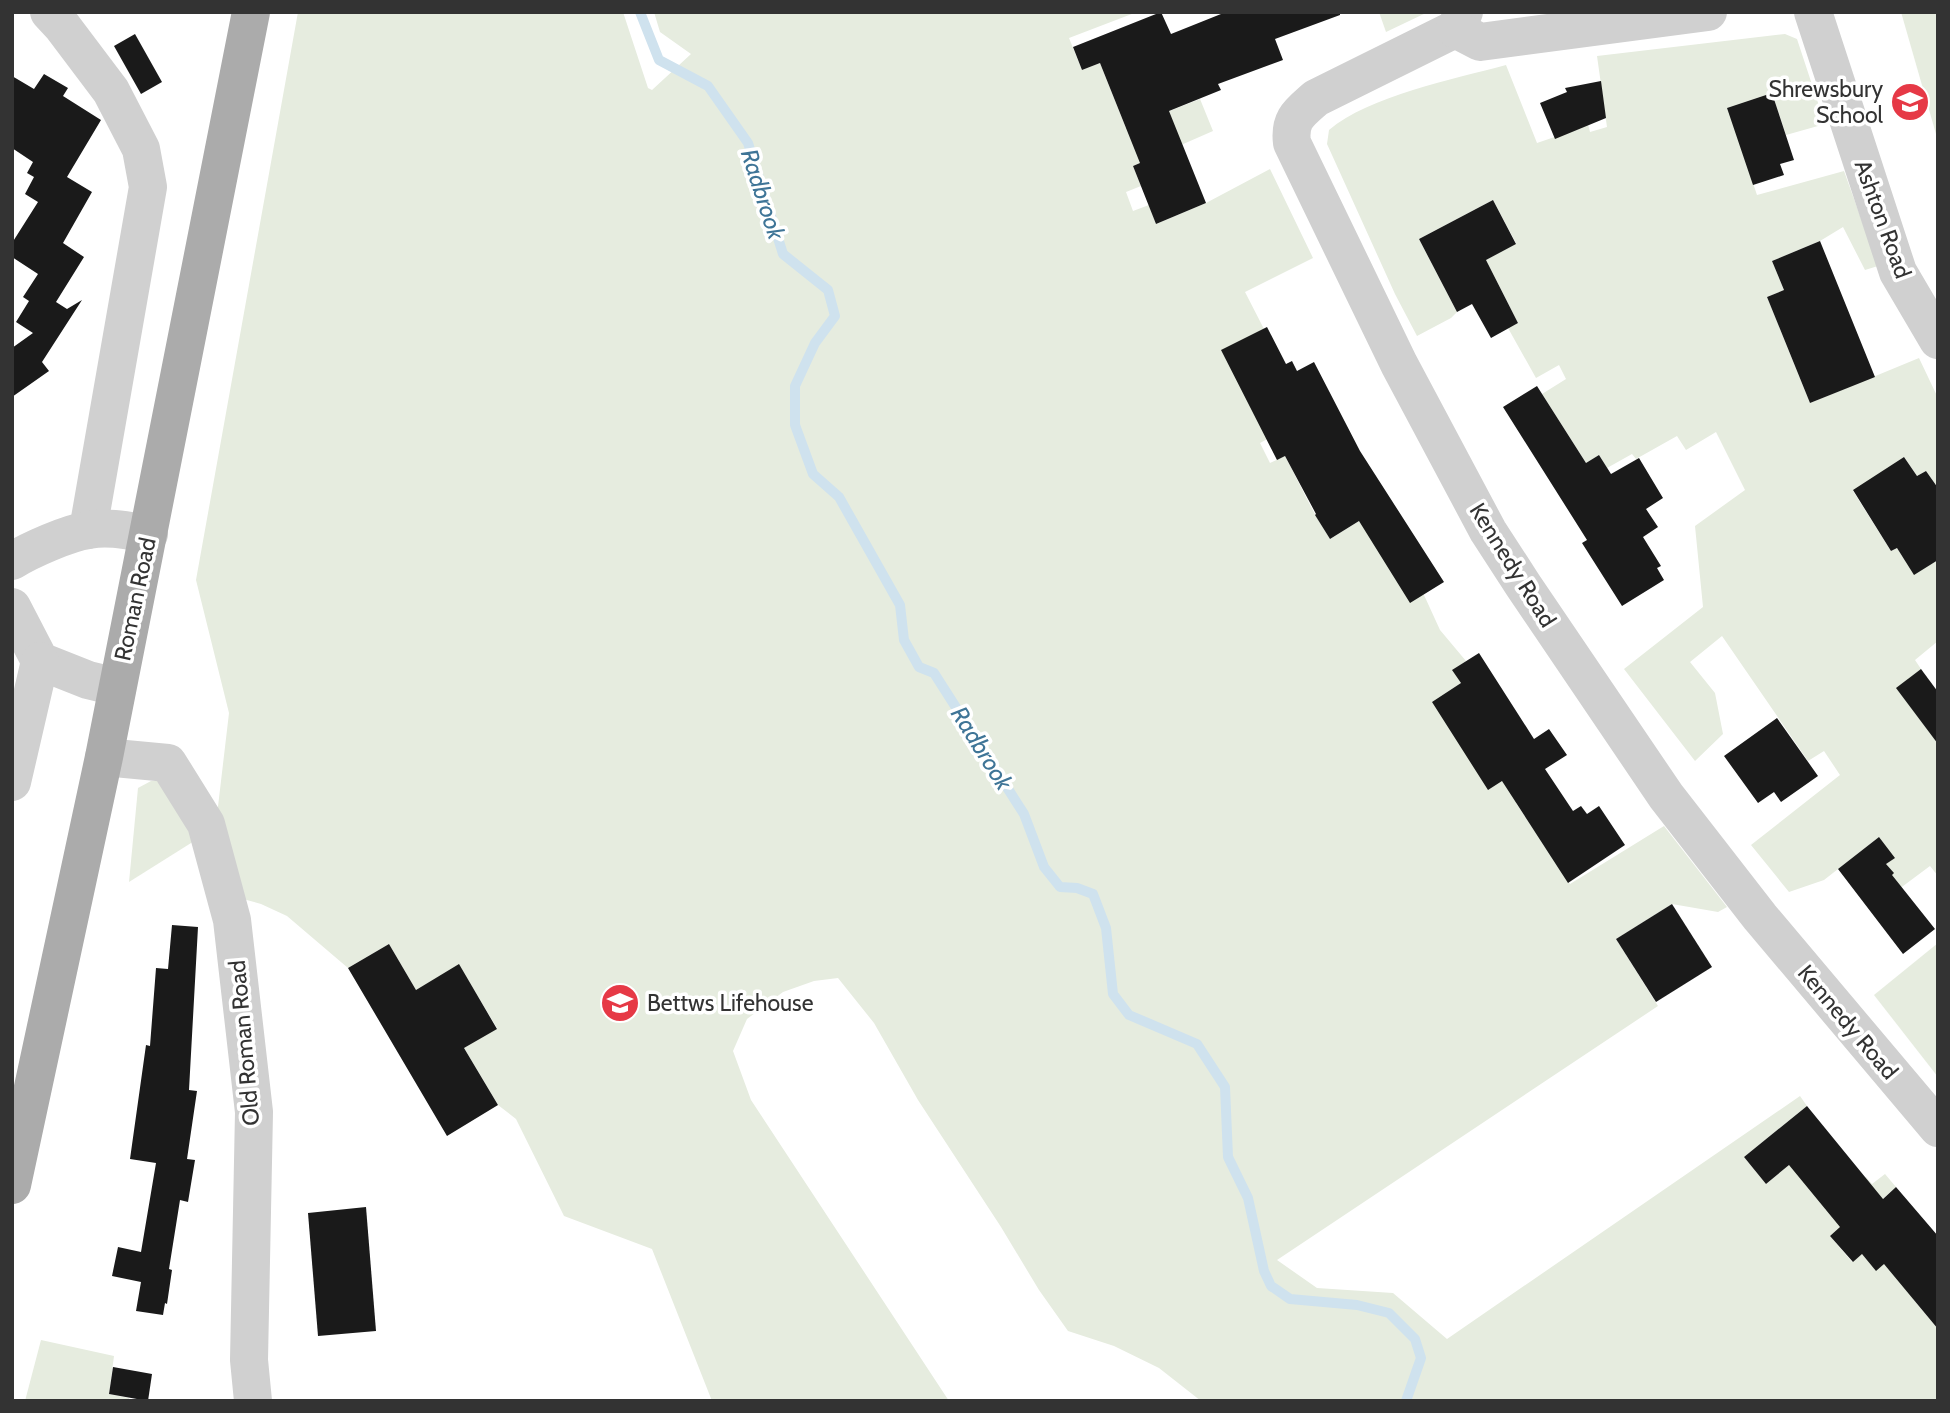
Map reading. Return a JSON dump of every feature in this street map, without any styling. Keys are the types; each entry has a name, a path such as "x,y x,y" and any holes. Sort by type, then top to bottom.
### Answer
{"main road":[{"name":"Roman Road","path":"12,1185 104,757 251,12"}],"street":[{"path":"49,12 111,91 141,149 148,187 89,530"},
{"path":"1459,21 1480,42 1708,12"},
{"name":"Ashton Road","path":"1814,12 1898,272 1938,340"},
{"name":"Kennedy Road","path":"1459,21 1316,98 1298,114 1290,128 1292,143 1399,364 1488,531 1523,586 1666,796 1760,917 1938,1128"},
{"path":"12,561 26,552 89,530 149,534"},
{"path":"12,607 40,661 12,782"},
{"path":"40,661 88,680 117,687"},
{"name":"Old Roman Road","path":"104,757 168,763 206,824 232,920 254,1112 248,1360 253,1401"}],"shaded area":[{"path":"298,12 623,12 648,88 652,90 691,54 660,32 654,12 1137,12 1069,38 1082,70 1100,63 1126,128 1200,99 1213,131 1133,166 1141,186 1126,192 1133,211 1149,205 1156,224 1206,203 1270,169 1313,258 1245,292 1264,329 1301,421 1260,443 1270,463 1285,456 1330,539 1372,513 1424,595 1440,630 1466,661 1453,670 1461,683 1433,702 1516,751 1516,803 1570,884 1664,826 1727,907 1718,912 1672,904 1616,939 1658,1006 1277,1260 1317,1288 1393,1293 1447,1339 1800,1096 1807,1106 1744,1157 1766,1184 1795,1160 1826,1210 1866,1177 1872,1184 1885,1174 1896,1187 1870,1210 1830,1236 1852,1262 1862,1254 1876,1270 1917,1236 1913,1299 1938,1329 1938,1401 1201,1401 1159,1368 1114,1346 1068,1331 918,1100 874,1023 838,978 814,981 783,992 747,1019 733,1051 751,1100 949,1401 712,1401 652,1249 564,1216 516,1119 498,1105 464,1048 497,1028 459,965 416,990 389,944 348,968 287,916 261,904 232,896 217,815 229,713 196,580"},
{"path":"1379,12 1428,12 1386,32"},
{"path":"1901,12 1938,12 1938,141"},
{"path":"1785,34 1797,39 1825,124 1786,135 1772,93 1728,108 1757,195 1844,171 1878,266 1865,270 1843,227 1820,241 1772,261 1784,290 1767,297 1810,403 1919,358 1938,398 1938,488 1926,471 1917,476 1904,457 1853,491 1891,551 1897,548 1914,574 1938,560 1938,641 1915,660 1921,669 1938,721 1938,876 1930,866 1891,895 1882,882 1893,873 1886,864 1894,858 1879,837 1824,880 1789,892 1751,845 1840,775 1824,751 1808,761 1722,636 1690,662 1715,693 1723,734 1695,761 1624,669 1703,607 1695,526 1745,490 1716,432 1686,450 1677,436 1636,459 1632,454 1607,468 1599,455 1586,463 1542,394 1566,379 1559,365 1536,378 1508,328 1518,323 1486,260 1516,243 1493,200 1419,239 1457,312 1417,336 1327,144 1329,130 1366,107 1413,90 1506,65 1537,143 1578,129 1586,117 1590,132 1607,127 1597,56"},
{"path":"151,781 168,781 199,838 129,882 138,788"},
{"path":"1938,943 1938,1077 1874,995"},
{"path":"41,1340 114,1356 109,1394 129,1398 129,1401 25,1401"}],"building":[{"path":"1161,12 1171,34 1226,12 1340,12 1340,15 1275,39 1283,60 1218,84 1221,90 1169,111 1206,203 1156,224 1133,166 1140,163 1100,63 1082,70 1073,47"},
{"path":"135,34 162,82 141,94 114,46"},
{"path":"44,74 68,88 63,96 101,120 67,177 92,192 63,243 84,257 56,302 67,309 82,300 42,362 49,371 12,397 12,348 33,333 16,322 29,301 23,297 38,274 12,257 12,243 38,202 25,194 34,177 27,173 33,162 12,148 12,76 34,89"},
{"path":"1601,81 1606,118 1555,139 1540,103 1567,92 1565,88"},
{"path":"1772,93 1794,160 1780,164 1784,175 1753,185 1727,108"},
{"path":"1493,200 1516,244 1486,260 1518,323 1491,338 1472,304 1457,312 1419,239"},
{"path":"1820,241 1875,377 1810,403 1767,297 1784,290 1772,261"},
{"path":"1267,327 1286,364 1292,361 1297,371 1314,362 1360,451 1444,582 1410,603 1359,521 1330,539 1285,456 1277,460 1221,350"},
{"path":"1537,386 1586,463 1599,455 1611,474 1639,458 1663,498 1646,509 1658,527 1643,537 1661,566 1657,568 1664,580 1622,606 1582,543 1587,540 1503,407"},
{"path":"1904,457 1917,476 1926,471 1938,488 1938,560 1914,575 1897,548 1891,551 1853,490"},
{"path":"1479,653 1534,739 1549,729 1567,755 1545,769 1573,811 1581,806 1587,814 1599,806 1625,845 1568,883 1502,781 1488,790 1432,702 1461,683 1452,670"},
{"path":"1921,669 1938,692 1938,744 1896,688"},
{"path":"1777,718 1818,776 1781,802 1774,792 1758,803 1724,756"},
{"path":"1879,837 1895,858 1886,864 1894,873 1892,875 1935,929 1903,954 1838,869"},
{"path":"1672,904 1712,967 1656,1002 1616,939"},
{"path":"172,925 198,927 189,1090 197,1091 187,1159 195,1160 188,1202 180,1200 169,1269 172,1270 167,1304 165,1303 163,1315 136,1311 141,1282 112,1276 118,1247 141,1252 156,1163 130,1159 146,1045 150,1046 156,968 168,969"},
{"path":"389,944 416,990 459,964 497,1029 464,1048 498,1105 447,1136 348,968"},
{"path":"1807,1106 1883,1199 1896,1187 1938,1236 1938,1329 1884,1264 1876,1271 1862,1254 1853,1262 1830,1236 1840,1227 1789,1165 1766,1184 1744,1157"},
{"path":"366,1207 376,1331 318,1336 308,1213"},
{"path":"113,1367 152,1374 148,1401 109,1394"}],"waterway":[{"name":"Radbrook","path":"640,12 659,60 708,86 748,143 783,254 828,290 835,316 815,343 795,386 795,425 813,474 839,497 900,605 904,640 919,667 934,673 1024,814 1044,867 1060,887 1077,888 1093,894 1106,928 1113,994 1129,1015 1197,1044 1225,1087 1228,1157 1248,1198 1264,1271 1271,1286 1290,1299 1357,1305 1389,1313 1415,1339 1421,1358 1406,1401"}],"place":[{"name":"Shrewsbury School","path":"1910,102"},
{"name":"Bettws Lifehouse","path":"620,1003"}]}
